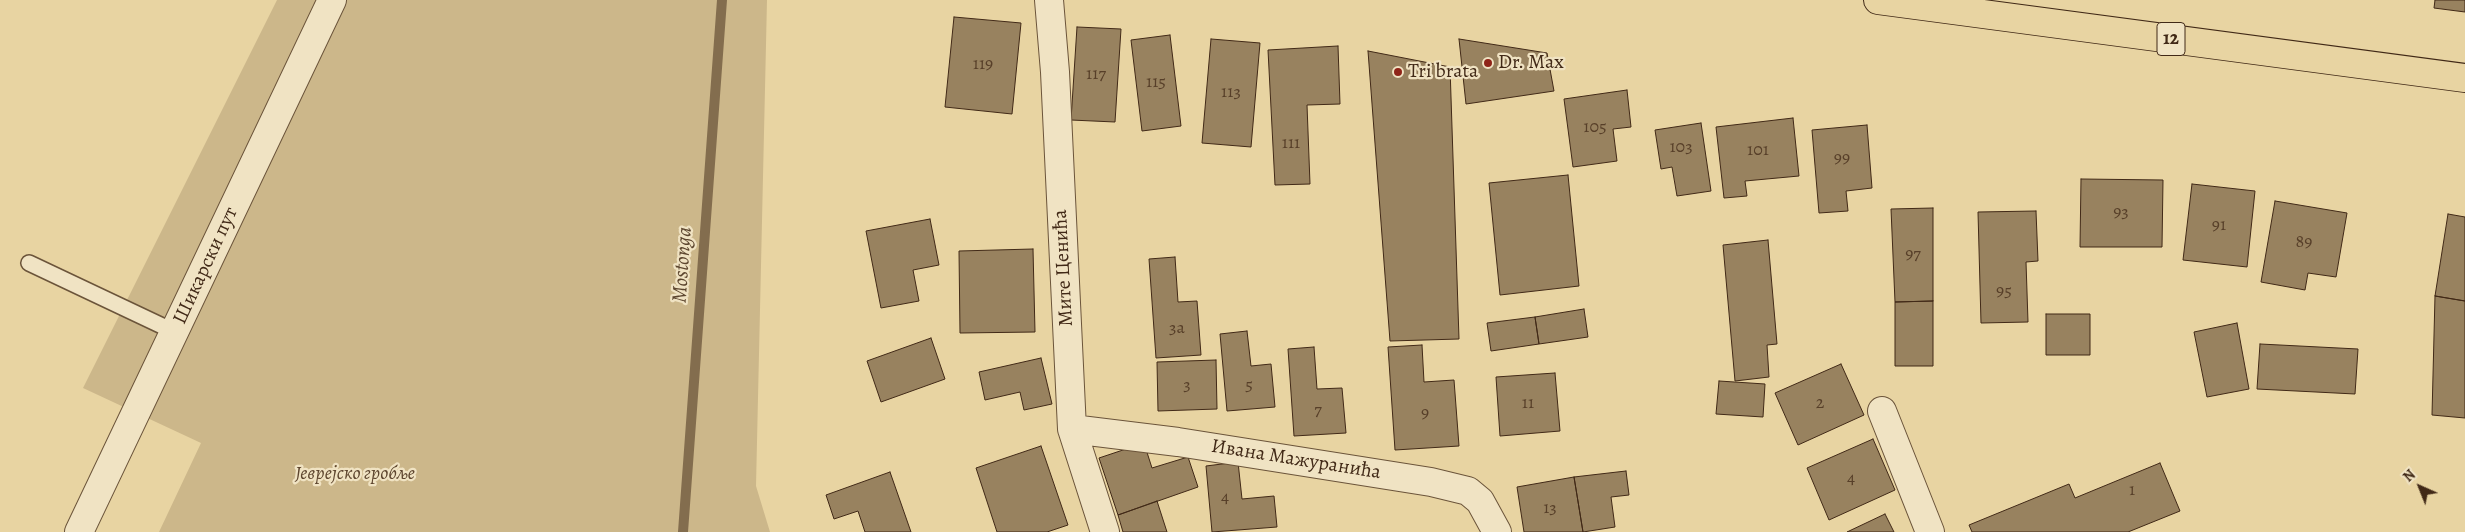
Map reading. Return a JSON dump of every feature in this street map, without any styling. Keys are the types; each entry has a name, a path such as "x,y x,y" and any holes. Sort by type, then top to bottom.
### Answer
{"main road":[{"name":"12","path":"1878,0 2465,78"}],"street":[{"name":"Шикарски пут","path":"79,532 332,0"},
{"name":"Мите Ценића","path":"1049,0 1055,72 1072,429 1104,532"},
{"path":"1882,411 1930,532"},
{"name":"Ивана Мажуранића","path":"1072,429 1178,442 1450,486 1468,491 1480,501 1497,532"}],"lane":[{"path":"29,263 175,332"}],"green space":[{"name":"Јеврејско гробље","path":"277,0 767,0 756,486 770,532 159,532 201,443 83,388"}],"building":[{"path":"2435,0 2465,0 2465,12 2434,8"},
{"path":"954,17 1021,23 1012,114 945,107"},
{"path":"1077,27 1121,29 1115,122 1071,120"},
{"path":"1170,35 1181,126 1142,131 1131,40"},
{"path":"1211,39 1260,43 1251,147 1202,143"},
{"path":"1459,39 1547,53 1554,91 1466,104"},
{"path":"1338,46 1340,104 1307,105 1310,184 1275,185 1268,50"},
{"path":"1368,51 1450,67 1459,339 1390,341"},
{"path":"1627,90 1631,127 1613,129 1617,161 1573,167 1564,99"},
{"path":"1793,118 1799,176 1745,181 1747,196 1724,198 1716,127"},
{"path":"1701,123 1711,191 1677,196 1672,167 1661,169 1655,130"},
{"path":"1867,125 1872,188 1846,191 1848,211 1819,213 1812,130"},
{"path":"1568,175 1579,286 1500,295 1489,183"},
{"path":"2081,179 2163,180 2162,247 2080,247"},
{"path":"2192,184 2255,191 2247,267 2183,260"},
{"path":"2275,201 2347,213 2336,277 2308,273 2305,290 2261,282"},
{"path":"1933,208 1933,301 1895,302 1891,209"},
{"path":"2036,211 2038,261 2026,262 2028,322 1981,323 1978,212"},
{"path":"2448,214 2465,217 2465,301 2435,296"},
{"path":"930,219 939,265 913,270 919,301 881,308 866,231"},
{"path":"1768,240 1777,344 1767,345 1769,377 1735,381 1723,245"},
{"path":"1033,249 1035,332 960,333 959,251"},
{"path":"1175,257 1178,302 1197,301 1201,355 1156,358 1149,259"},
{"path":"2435,296 2465,301 2465,418 2432,415"},
{"path":"1933,301 1933,366 1895,366 1895,302"},
{"path":"1584,309 1588,337 1539,344 1535,317"},
{"path":"2046,314 2090,314 2090,355 2046,355"},
{"path":"1535,317 1539,344 1491,351 1487,323"},
{"path":"2237,323 2249,389 2207,397 2194,332"},
{"path":"1247,331 1251,366 1271,364 1275,407 1227,411 1220,334"},
{"path":"931,338 945,379 881,402 867,361"},
{"path":"2260,344 2358,349 2355,394 2257,389"},
{"path":"1422,345 1424,382 1454,380 1459,446 1395,450 1388,347"},
{"path":"1314,347 1317,389 1342,388 1346,433 1294,436 1288,349"},
{"path":"1041,358 1052,404 1024,410 1020,392 985,400 979,372"},
{"path":"1216,360 1217,409 1158,411 1157,362"},
{"path":"1841,364 1864,415 1798,445 1775,393"},
{"path":"1555,373 1560,431 1500,436 1496,377"},
{"path":"1719,381 1765,384 1763,417 1716,414"},
{"path":"1873,439 1895,490 1829,520 1807,468"},
{"path":"1144,443 1152,468 1188,457 1198,487 1118,515 1099,458"},
{"path":"1041,446 1068,525 1047,532 997,532 976,468"},
{"path":"1238,462 1242,499 1274,496 1277,527 1212,532 1206,466"},
{"path":"2160,463 2180,511 2128,532 1972,532 1969,525 2069,484 2075,498"},
{"path":"1626,471 1629,495 1611,497 1615,527 1583,532 1574,477"},
{"path":"890,472 911,532 865,532 858,511 834,519 826,495"},
{"path":"1574,477 1583,532 1524,532 1517,487"},
{"path":"1157,501 1167,532 1123,532 1118,515"},
{"path":"1885,514 1894,532 1847,532"}],"waterway":[{"name":"Mostonga","path":"683,532 722,0"}],"place":[{"name":"Dr. Max","path":"1488,63"},
{"name":"Tri brata","path":"1398,72"}]}
